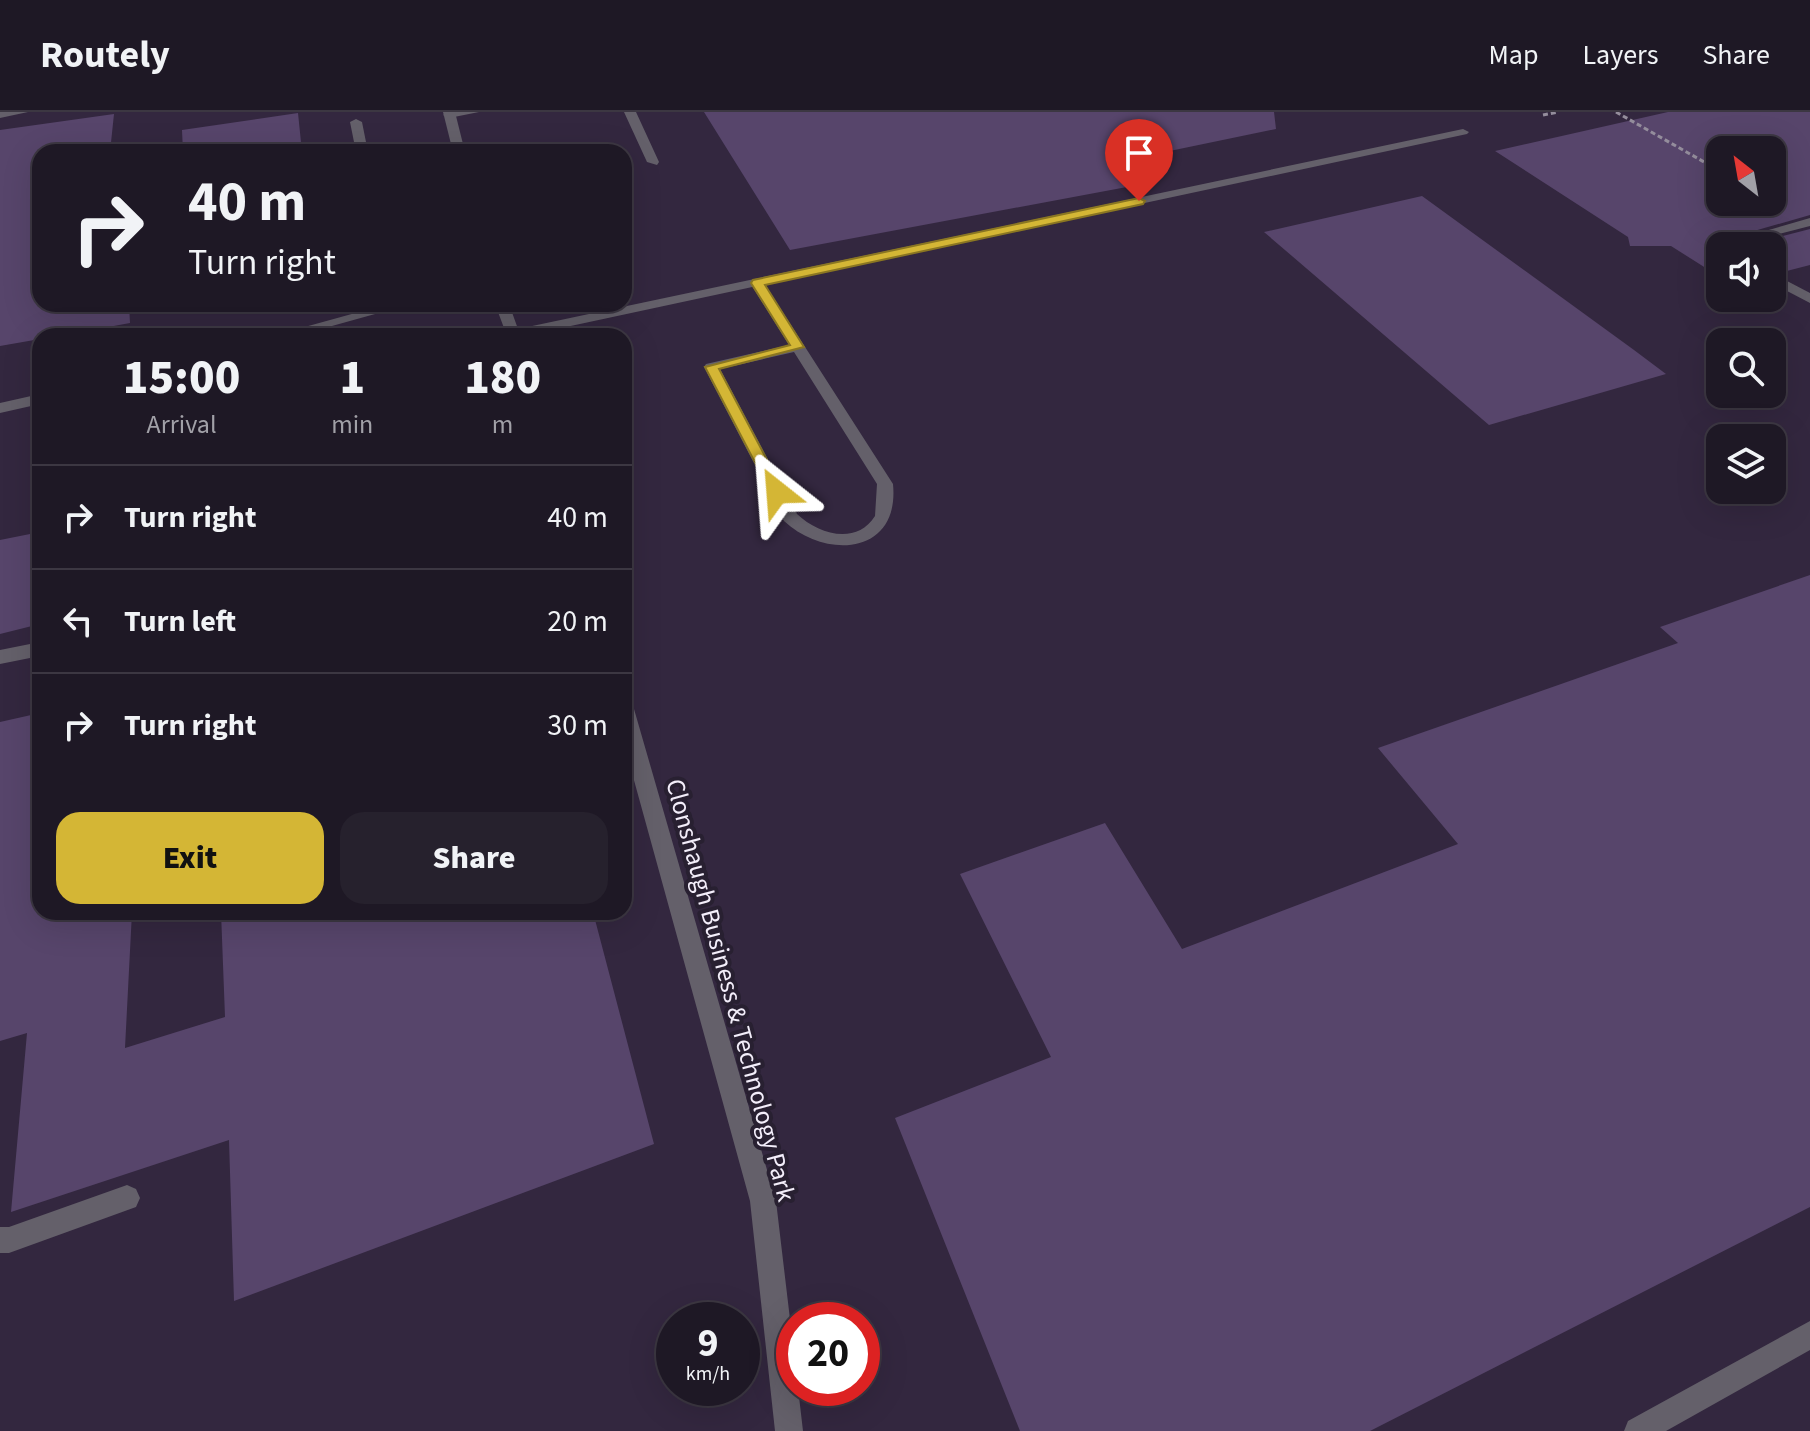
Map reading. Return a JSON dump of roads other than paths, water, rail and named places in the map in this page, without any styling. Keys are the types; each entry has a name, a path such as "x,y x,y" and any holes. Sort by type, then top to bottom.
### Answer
{"street":[{"path":"0,115 22,112"},
{"path":"457,144 449,114 473,112"},
{"path":"630,112 653,162"},
{"path":"356,122 360,144"},
{"path":"632,310 1463,132"},
{"path":"1771,232 1810,222"},
{"path":"757,283 798,347 885,484 888,500 886,516 876,530 854,538 830,539 807,532 790,517 711,367 798,347"},
{"path":"1786,285 1810,299"},
{"path":"309,328 368,312"},
{"path":"546,328 621,312"},
{"path":"0,408 32,401"},
{"path":"0,657 32,651"},
{"name":"Clonshaugh Business & Technology Park","path":"632,737 763,1201 789,1431"},
{"path":"0,1240 9,1240 127,1198"},
{"path":"1638,1431 1810,1335"}]}
